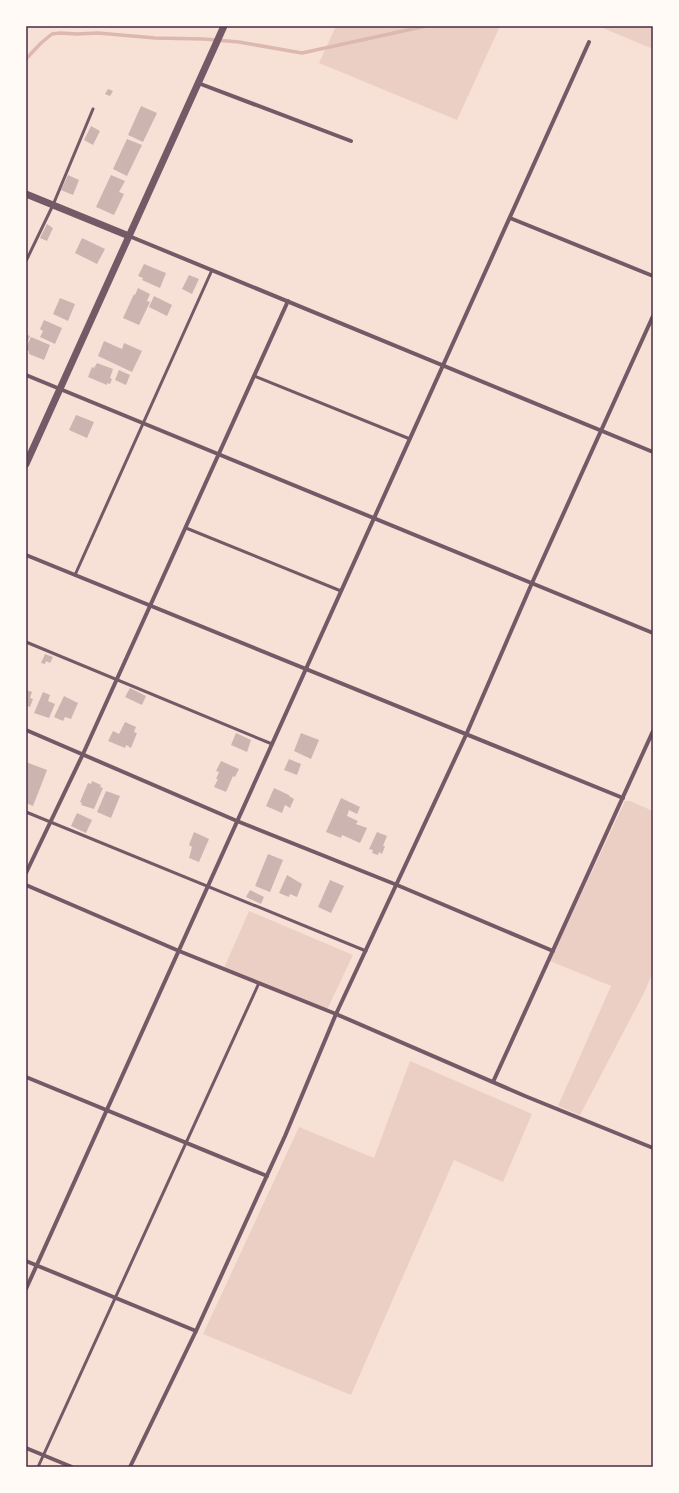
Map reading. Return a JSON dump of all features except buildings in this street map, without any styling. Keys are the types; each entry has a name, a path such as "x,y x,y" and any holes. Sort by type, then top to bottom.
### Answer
{"street":[{"path":"26,464 224,26"},
{"path":"26,1289 589,42"},
{"path":"198,83 351,141"},
{"path":"26,194 653,452"},
{"path":"510,218 653,276"},
{"path":"26,873 117,680 288,301"},
{"path":"130,1467 196,1332 267,1176 336,1014 466,735 532,583 653,316"},
{"path":"26,375 653,633"},
{"path":"26,555 622,798"},
{"path":"26,730 237,821 397,885 553,951"},
{"path":"493,1082 653,732"},
{"path":"26,885 178,951 336,1014 493,1082 653,1148"},
{"path":"26,1077 267,1176"},
{"path":"26,1261 196,1332"},
{"path":"26,1448 72,1467"}],"lane":[{"path":"26,261 53,205 93,109"},
{"path":"75,575 212,270"},
{"path":"254,376 410,439"},
{"path":"186,528 341,591"},
{"path":"26,642 272,744"},
{"path":"26,812 366,951"},
{"path":"38,1467 259,983"}],"shaded area":[{"path":"336,26 500,26 457,120 319,63"},
{"path":"598,26 653,26 653,49"},
{"path":"625,801 630,801 653,811 653,971 645,991 580,1115 558,1106 611,986 550,961"},
{"path":"249,911 353,955 326,1012 224,968"},
{"path":"410,1061 532,1114 503,1182 454,1160 351,1395 203,1334 299,1127 374,1158"}],"waterway":[{"path":"26,59 52,34 60,33 98,33 155,38 204,39 239,42 302,53 426,26"}]}
